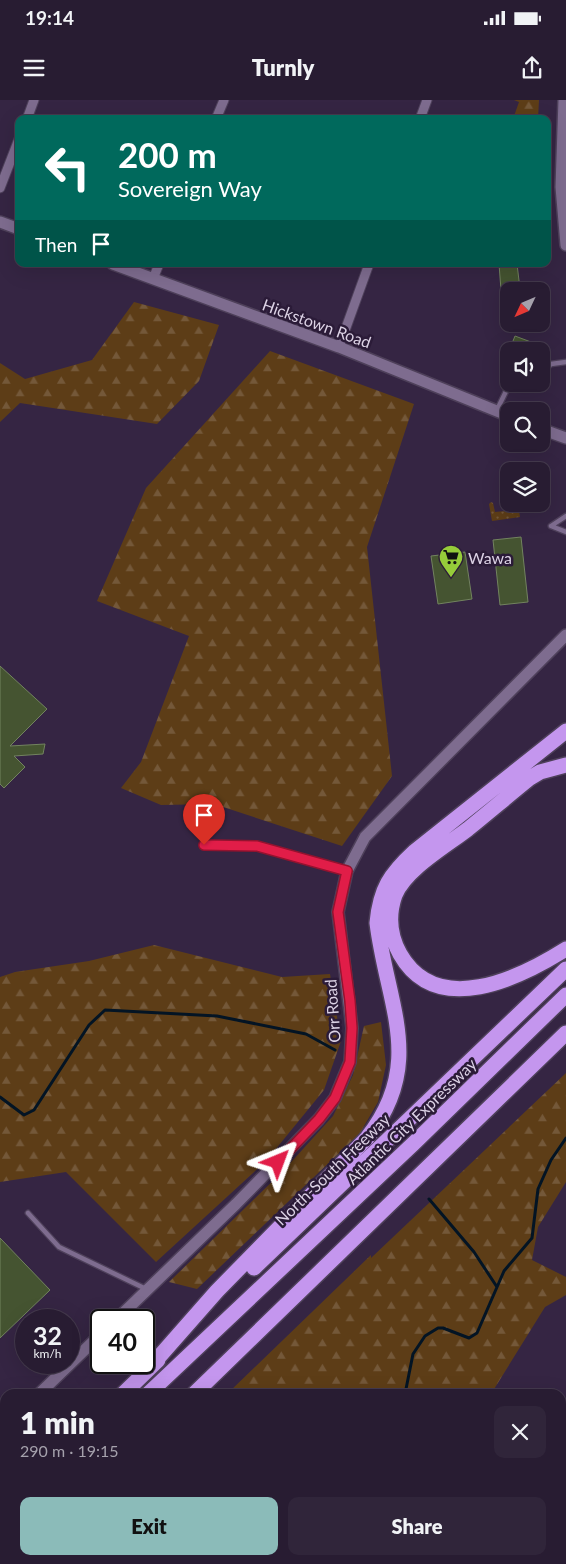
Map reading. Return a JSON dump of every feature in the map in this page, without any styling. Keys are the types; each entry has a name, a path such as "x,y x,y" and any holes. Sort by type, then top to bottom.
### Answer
{"highway":[{"path":"155,1361 217,1291 367,1138 387,1108 394,1093 398,1077 400,1042 377,923 379,904 385,885 394,872 415,851 566,731"},
{"path":"565,766 540,772 530,778 412,873 395,895 390,924 394,942 404,960 419,976 438,985 459,988 480,987 523,974 566,949"},
{"name":"North-South Freeway","path":"155,1362 566,968"},
{"name":"Atlantic City Expressway","path":"153,1389 413,1144 566,995"},
{"path":"199,1389 566,1033"},
{"name":"North-South Freeway","path":"128,1389 143,1374"}],"street":[{"path":"28,115 34,100"},
{"path":"218,115 224,100"},
{"path":"421,115 427,100"},
{"path":"564,100 561,187 566,245"},
{"path":"0,188 15,149"},
{"path":"0,222 15,228"},
{"name":"Hickstown Road","path":"122,267 339,347 500,412"},
{"path":"153,278 158,267"},
{"path":"339,347 368,267"},
{"path":"550,432 566,438"},
{"name":"Orr Road","path":"127,1309 270,1169 319,1119 335,1098 350,1062 352,1028 338,912 347,871 365,837 566,635"},
{"path":"45,1389 90,1345"}],"lane":[{"path":"550,365 566,362"},
{"path":"497,411 506,392"},
{"path":"566,516 551,526 566,532"},
{"path":"204,845 257,846 347,871"},
{"path":"28,1213 59,1247 148,1289"}],"green space":[{"path":"514,100 539,100 538,115 514,115 519,102"},
{"path":"134,302 219,325 199,381 157,424 20,403 0,422 0,363 25,379 92,360"},
{"path":"270,351 414,404 367,547 392,776 342,846 214,804 161,805 121,788 141,762 189,636 97,601 146,488"},
{"path":"493,503 495,512 519,512 520,517 492,521 489,504"},
{"path":"154,945 282,977 330,974 341,1041 324,1090 266,1161 156,1262 66,1172 0,1182 0,977 15,972 89,961"},
{"path":"381,1022 386,1065 378,1102 360,1133 197,1289 169,1282 283,1171 333,1116 353,1075 364,1026"},
{"path":"566,1073 566,1182 538,1227 532,1260 566,1277 566,1295 545,1307 494,1389 232,1389 371,1255 371,1258"}],"building":[{"path":"499,267 517,267 519,282 500,282"},
{"path":"515,336 531,342 513,342"},
{"name":"Wawa","path":"521,537 528,602 500,605 493,540"},
{"name":"Wawa","path":"465,552 472,599 438,604 431,556"},
{"path":"0,666 47,709 10,746 45,744 43,754 14,756 25,767 4,788 0,784"},
{"path":"0,1238 50,1290 30,1309 15,1309 15,1324 0,1338"}],"waterway":[{"path":"0,1097 24,1115 34,1110 89,1025 105,1010 217,1016 306,1034 335,1050"},
{"path":"406,1389 413,1354 425,1336 438,1328 443,1328 469,1338 477,1333 504,1271 532,1238 538,1189 551,1160 566,1138"},
{"path":"429,1199 474,1252 497,1287"}],"place":[{"name":"Wawa","path":"451,578"}],"route":[{"path":"204,845 257,846 347,871 338,912 350,1001 352,1028 350,1062 335,1098 319,1119 278,1162"}]}
